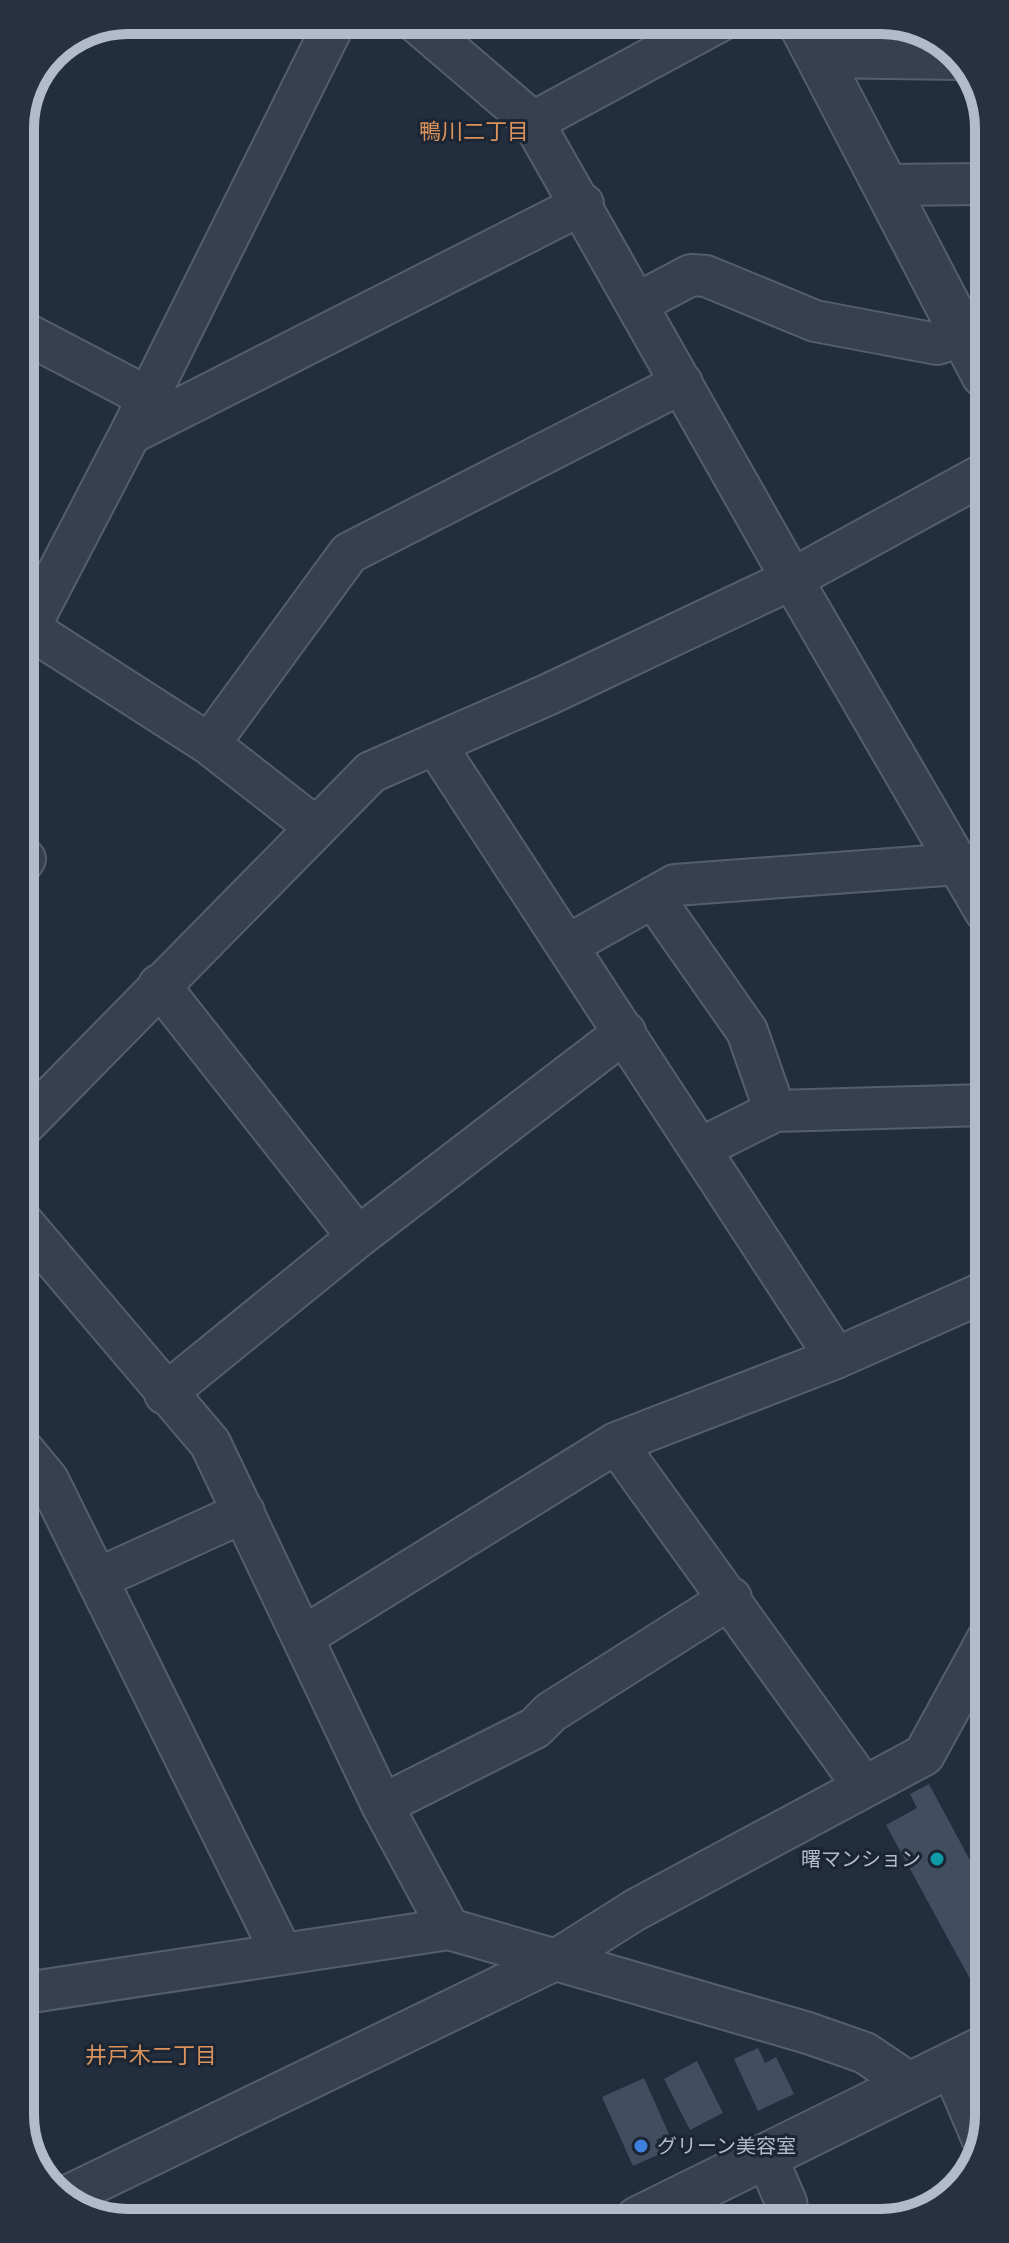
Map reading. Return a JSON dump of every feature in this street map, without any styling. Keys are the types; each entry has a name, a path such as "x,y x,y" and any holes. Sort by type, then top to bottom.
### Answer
{"street":[{"path":"34,610 130,434 329,34"},
{"path":"430,34 533,122 583,204 792,579 975,894"},
{"path":"533,122 696,34"},
{"path":"809,38 942,57"},
{"path":"809,38 975,358"},
{"path":"885,185 975,184"},
{"path":"130,434 583,204"},
{"path":"638,303 691,275 706,276 815,321 937,344 963,336"},
{"path":"34,338 147,397"},
{"path":"209,744 349,553 682,383"},
{"path":"34,1115 314,826 371,772 792,579 975,479"},
{"path":"34,634 209,744 314,826"},
{"path":"435,744 836,1358"},
{"path":"568,945 675,885 958,864"},
{"path":"653,897 747,1031 775,1111"},
{"path":"159,985 358,1237"},
{"path":"165,1394 358,1237 625,1032"},
{"path":"701,1148 775,1111 975,1105"},
{"path":"34,1236 165,1394 210,1443 382,1805 449,1929"},
{"path":"303,1637 616,1443 836,1358 975,1296"},
{"path":"616,1443 731,1598 864,1787"},
{"path":"34,1464 48,1480 282,1954"},
{"path":"97,1579 244,1512"},
{"path":"382,1805 535,1728 551,1712 731,1598"},
{"path":"75,2192 559,1958 635,1910 924,1755 975,1662"},
{"path":"34,1992 449,1929 559,1958 853,2049 911,2084"},
{"path":"658,2209 975,2053"},
{"path":"951,2065 974,2120"},
{"path":"766,2156 787,2209"}],"building":[{"name":"曙マンション","path":"929,1784 975,1870 975,1988 886,1825 917,1808 910,1794"},
{"path":"758,2048 765,2063 776,2057 794,2094 758,2111 734,2059"},
{"path":"697,2061 723,2113 690,2130 664,2079"},
{"path":"644,2078 669,2134 656,2140 662,2153 633,2166 602,2097"}],"place":[{"name":"曙マンション","path":"937,1859"},
{"name":"グリーン美容室","path":"641,2146"}],"district":[{"name":"鴨川二丁目","path":"474,131"},
{"name":"井戸木二丁目","path":"151,2055"}]}
